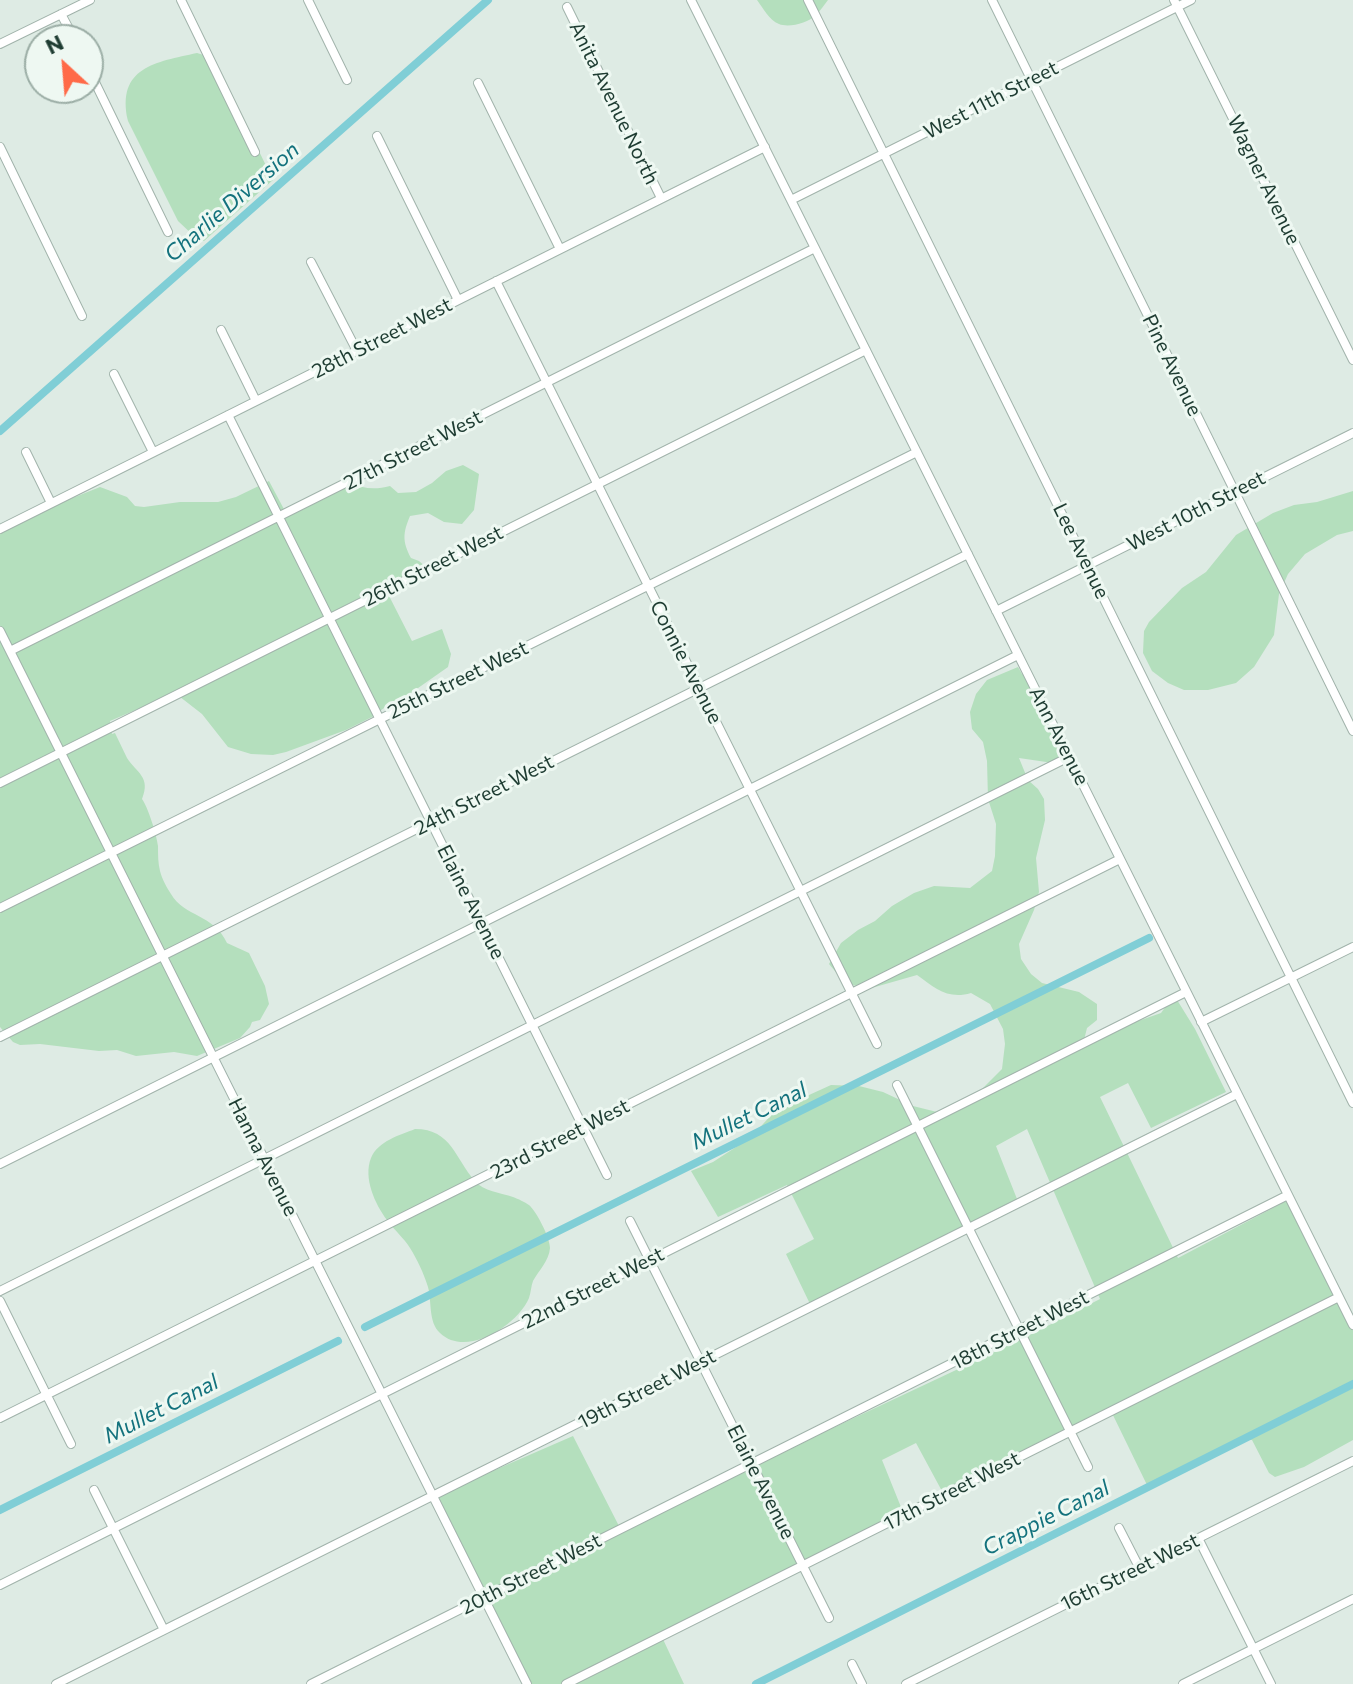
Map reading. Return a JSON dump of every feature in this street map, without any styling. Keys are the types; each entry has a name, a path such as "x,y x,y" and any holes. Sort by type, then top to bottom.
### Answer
{"street":[{"path":"0,44 90,0"},
{"path":"181,0 255,152"},
{"path":"308,0 347,80"},
{"name":"Ann Avenue","path":"691,0 1353,1325"},
{"name":"Lee Avenue","path":"808,0 1353,1103"},
{"name":"Pine Avenue","path":"992,0 1353,731"},
{"name":"West 11th Street","path":"791,200 1032,80 1176,3 1191,0"},
{"name":"Wagner Avenue","path":"1176,3 1353,360"},
{"name":"Anita Avenue North","path":"567,7 661,198"},
{"path":"61,14 66,24"},
{"path":"478,83 560,249"},
{"path":"104,101 168,232"},
{"path":"377,136 458,300"},
{"path":"0,147 82,316"},
{"name":"28th Street West","path":"0,529 765,147"},
{"name":"27th Street West","path":"10,651 815,248"},
{"path":"311,262 357,351"},
{"name":"Connie Avenue","path":"496,281 877,1044"},
{"path":"221,330 256,401"},
{"name":"26th Street West","path":"0,783 866,350"},
{"path":"114,374 153,452"},
{"name":"Elaine Avenue","path":"228,415 607,1175"},
{"name":"West 10th Street","path":"996,611 1353,433"},
{"path":"26,452 51,503"},
{"name":"25th Street West","path":"0,908 917,452"},
{"name":"24th Street West","path":"0,1037 968,554"},
{"name":"Hanna Avenue","path":"0,631 527,1684"},
{"path":"0,1164 1018,655"},
{"path":"0,1291 1069,757"},
{"name":"23rd Street West","path":"0,1418 1120,859"},
{"path":"1201,1022 1353,947"},
{"name":"22nd Street West","path":"0,1585 1186,992"},
{"path":"897,1085 1088,1467"},
{"name":"19th Street West","path":"56,1684 1237,1094"},
{"name":"18th Street West","path":"752,1464 1288,1195"},
{"name":"Elaine Avenue","path":"630,1221 829,1618"},
{"name":"17th Street West","path":"566,1684 1339,1297"},
{"path":"0,1301 71,1444"},
{"name":"16th Street West","path":"906,1684 1353,1461"},
{"name":"20th Street West","path":"311,1684 752,1464"},
{"path":"94,1490 164,1630"},
{"path":"1119,1528 1139,1567"},
{"path":"1198,1538 1271,1684"},
{"path":"1183,1684 1353,1599"},
{"path":"852,1664 862,1684"},
{"path":"929,1673 935,1684"}],"green space":[{"path":"757,0 828,0 813,18 788,25 772,20"},
{"path":"197,53 210,57 218,67 273,180 204,241 178,221 128,121 126,103 128,89 143,70 154,64"},
{"path":"463,465 479,474 474,510 462,524 444,522 428,513 410,516 405,532 406,547 411,558 427,568 386,590 412,641 442,629 451,654 448,667 372,717 346,730 273,755 251,754 228,747 202,714 175,693 110,721 112,734 115,733 127,758 144,780 142,799 156,836 159,868 165,883 183,907 215,926 227,943 249,953 265,986 269,1004 260,1020 252,1022 240,1038 197,1056 174,1052 136,1056 117,1050 20,1045 13,1042 0,1027 0,534 40,511 100,487 127,497 135,506 144,507 180,502 218,502 269,481 286,513 349,482 369,488 390,486 398,493 416,492 446,471"},
{"path":"1353,491 1353,531 1337,535 1305,554 1288,574 1279,594 1274,635 1254,667 1236,683 1208,690 1184,690 1152,671 1143,653 1144,631 1149,622 1182,588 1206,572 1236,535 1273,513 1294,505"},
{"path":"1018,667 1026,675 1071,760 1053,763 1019,758 1028,780 1044,799 1045,820 1036,858 1039,892 1019,944 1021,959 1042,983 1079,992 1097,1004 1097,1020 1087,1028 1084,1040 1161,1013 1174,995 1195,1029 1226,1092 1151,1128 1128,1083 1100,1097 1178,1258 1290,1199 1353,1326 1353,1440 1304,1467 1275,1477 1269,1473 1252,1440 1247,1440 1147,1485 1110,1409 943,1493 916,1443 882,1460 905,1517 661,1635 684,1684 528,1684 435,1496 573,1436 620,1528 1022,1339 1100,1299 1027,1129 996,1146 1017,1199 810,1304 786,1254 814,1239 787,1185 718,1217 691,1171 713,1162 750,1138 776,1110 831,1085 859,1086 883,1092 913,1106 937,1112 954,1108 981,1090 1002,1069 1003,1029 990,1004 971,993 955,995 942,992 917,975 868,989 845,983 829,964 841,943 914,893 934,886 970,888 992,871 996,824 988,799 983,742 972,729 970,712 976,694 987,680"},
{"path":"415,1129 427,1130 445,1140 478,1184 529,1205 548,1238 548,1257 533,1281 523,1309 502,1328 476,1340 451,1340 436,1328 428,1287 420,1267 408,1244 383,1214 372,1190 368,1174 374,1152 390,1139"}],"waterway":[{"name":"Charlie Diversion","path":"0,431 488,0"},
{"name":"Mullet Canal","path":"365,1327 1149,938"},
{"name":"Mullet Canal","path":"0,1510 338,1341"},
{"name":"Crappie Canal","path":"756,1684 1353,1384"}]}
